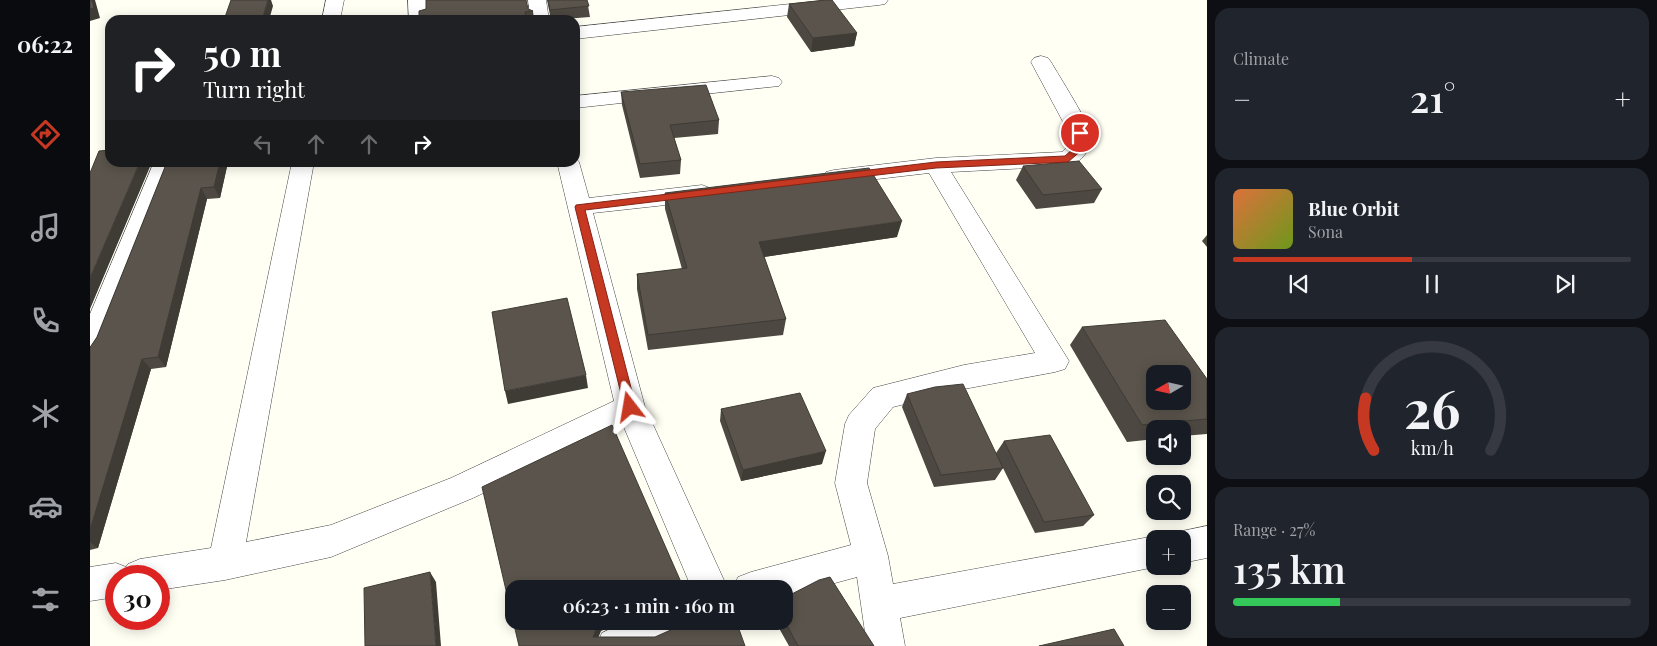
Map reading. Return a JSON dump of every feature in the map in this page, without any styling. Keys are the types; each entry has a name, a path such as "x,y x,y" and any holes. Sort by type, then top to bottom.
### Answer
{"street":[{"path":"332,15 335,0"},
{"path":"417,0 418,15"},
{"path":"537,0 539,15"},
{"path":"580,32 879,0"},
{"path":"817,179 936,165 1068,159 1078,149 1080,133 1041,62"},
{"path":"580,101 772,82"},
{"path":"886,646 871,556 851,483 860,424 884,397 964,377 1056,361 936,165"},
{"path":"90,346 164,167"},
{"path":"225,563 302,167"},
{"path":"569,167 630,407 706,580"},
{"path":"580,207 718,191"},
{"path":"170,571 225,563 331,541 462,488 630,407"},
{"path":"1191,545 1207,542"},
{"path":"880,604 1146,554"},
{"path":"784,580 871,556"},
{"path":"90,584 105,582"},
{"path":"615,646 648,630"}],"building":[{"path":"90,0 92,0 94,8 90,9"},
{"path":"231,0 268,0 264,15 226,15"},
{"path":"426,0 526,0 528,9 533,11 525,12 525,15 419,15 419,11 426,9"},
{"path":"548,0 587,0 589,6 550,10"},
{"path":"832,0 857,33 813,38 789,4"},
{"path":"706,85 719,120 670,125 681,160 640,164 621,92"},
{"path":"105,150 105,167 138,167 90,278 90,173 99,151"},
{"path":"1079,161 1102,189 1043,195 1023,166"},
{"path":"165,167 219,167 214,187 201,188 158,357 142,359 90,530 90,347 97,337"},
{"path":"869,168 902,221 759,242 786,319 648,335 637,274 687,268 665,193"},
{"path":"567,298 586,375 505,391 492,312"},
{"path":"1165,320 1207,379 1207,419 1146,420 1146,425 1142,425 1082,327"},
{"path":"963,384 1003,468 941,475 907,394 935,387"},
{"path":"800,393 826,451 743,470 721,409"},
{"path":"612,425 680,580 505,580 505,586 482,487"},
{"path":"1050,435 1094,515 1044,522 1004,441"},
{"path":"430,572 436,646 365,646 364,588"},
{"path":"830,577 874,646 798,646 789,630 793,630 793,593 819,580"},
{"path":"1114,629 1124,646 1039,646"},
{"path":"515,630 596,630 593,637 655,637 671,630 739,630 745,646 519,646"}],"route":[{"path":"630,407 580,207 936,165 1068,159 1078,149 1080,133"}]}
